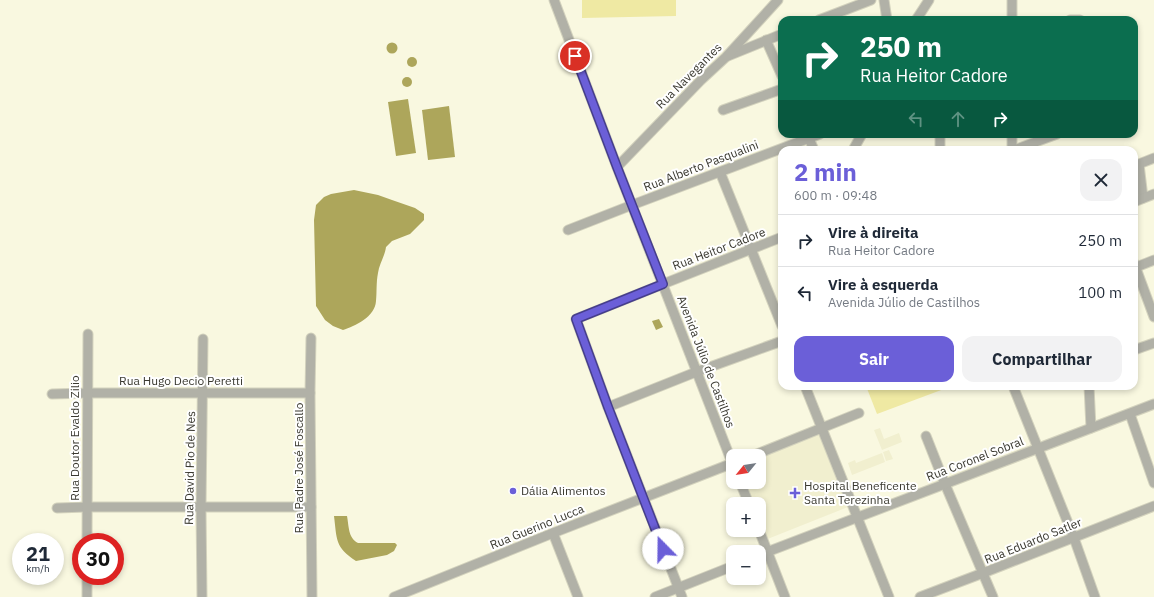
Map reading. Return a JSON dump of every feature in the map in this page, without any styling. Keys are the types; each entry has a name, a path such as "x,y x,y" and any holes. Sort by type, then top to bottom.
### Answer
{"street":[{"name":"Avenida Júlio de Castilhos","path":"554,0 617,167 727,449"},
{"name":"Rua Navegantes","path":"617,167 700,81 726,57 778,0"},
{"path":"829,16 871,0"},
{"path":"884,0 886,16"},
{"path":"919,16 930,0"},
{"path":"1012,0 1012,16"},
{"path":"726,57 778,36"},
{"path":"766,40 778,67"},
{"path":"724,110 778,90"},
{"name":"Rua Alberto Pasqualini","path":"784,146 803,138"},
{"path":"1024,146 1046,138"},
{"name":"Rua Alberto Pasqualini","path":"568,230 778,148"},
{"path":"1144,198 1139,164 1154,158"},
{"path":"720,172 778,316"},
{"path":"1138,200 1154,194"},
{"name":"Rua Heitor Cadore","path":"608,407 576,319 778,239"},
{"path":"1138,265 1154,260"},
{"path":"1138,274 1154,317"},
{"name":"Rua Doutor Evaldo Zilio","path":"87,533 88,334"},
{"name":"Rua Padre José Foscallo","path":"311,338 310,393 312,597"},
{"name":"Rua David Pio de Nes","path":"202,597 201,508 203,339"},
{"path":"682,597 608,407 696,372 778,342"},
{"path":"1138,349 1154,343"},
{"path":"807,390 889,597"},
{"path":"1015,390 1074,538 1095,597"},
{"path":"1089,390 1091,428"},
{"name":"Rua Hugo Decio Peretti","path":"52,394 88,392 310,393"},
{"name":"Rua Coronel Sobral","path":"766,553 1154,404"},
{"path":"766,450 859,413"},
{"path":"1130,414 1154,483"},
{"path":"926,436 992,597"},
{"name":"Rua Guerino Lucca","path":"394,597 643,497 726,467"},
{"name":"Rua Eduardo Satler","path":"920,597 1154,506"},
{"path":"56,508 311,507"},
{"path":"553,533 578,597"},
{"path":"766,560 785,597"},
{"path":"655,597 726,569"},
{"path":"87,585 87,597"}],"shaded area":[{"path":"582,0 676,0 676,16 582,18"},
{"path":"390,43 394,43 396,44 396,52 390,53 387,50 387,46"},
{"path":"410,57 414,57 416,58 416,66 410,67 407,64 407,60"},
{"path":"407,77 412,82 407,87 402,82"},
{"path":"408,99 416,153 396,156 388,102"},
{"path":"449,106 455,157 428,160 422,110"},
{"path":"354,190 378,195 415,208 424,214 424,220 410,234 392,241 386,247 377,280 375,307 364,320 343,330 333,326 325,320 316,306 314,220 316,205 324,197 331,194"},
{"path":"659,319 663,327 656,330 652,321"},
{"path":"868,390 941,390 877,414"},
{"path":"880,428 884,439 899,433 902,442 882,450 874,430"},
{"name":"Hospital Beneficente Santa Terezinha","path":"819,433 848,507 765,540 766,497 748,497 745,489 766,489 766,454"},
{"path":"889,450 893,459 886,461 883,452"},
{"path":"882,453 885,462 852,475 848,463 855,460 856,463"},
{"path":"334,516 347,516 352,538 358,543 395,543 397,545 394,551 387,555 356,561 344,551 338,542"}],"place":[{"name":"Dália Alimentos","path":"513,491"},
{"name":"Hospital Beneficente Santa Terezinha","path":"795,493"}],"route":[{"path":"575,56 663,284 576,319 608,407 663,549"}]}
